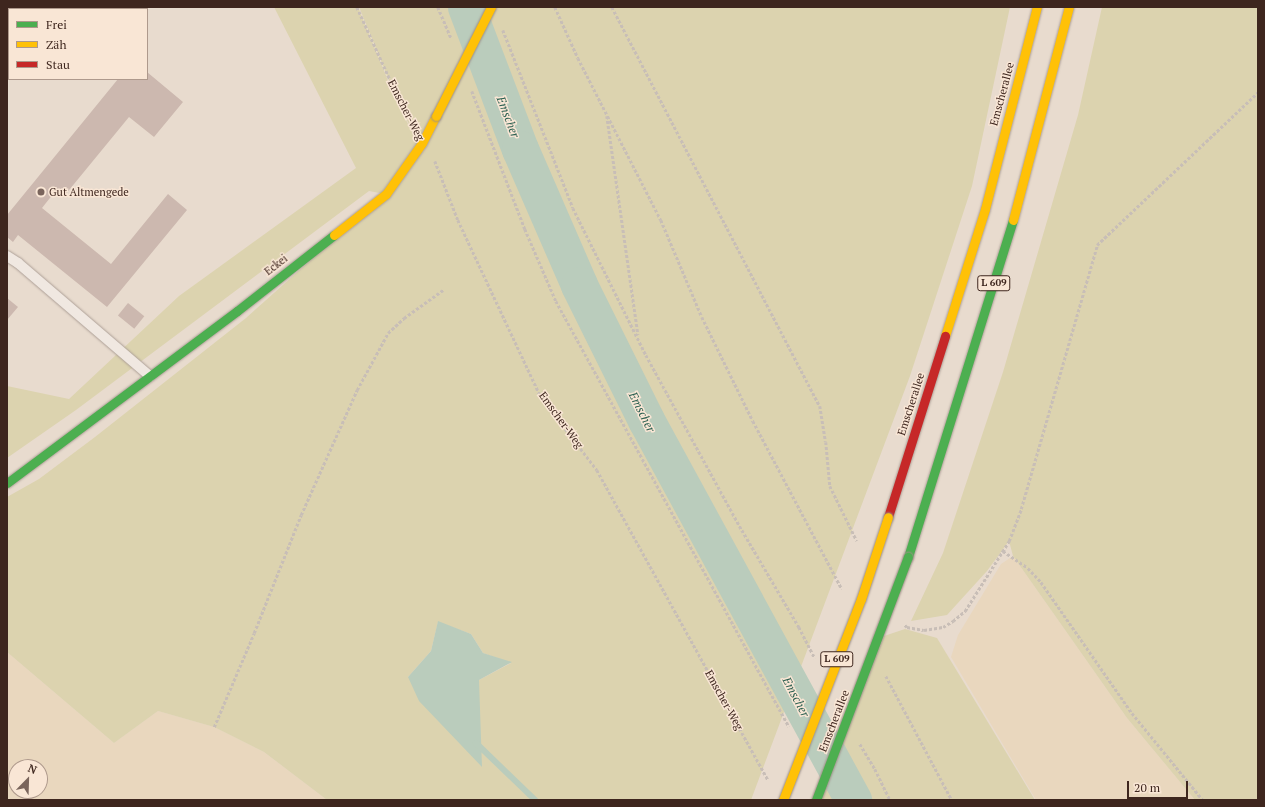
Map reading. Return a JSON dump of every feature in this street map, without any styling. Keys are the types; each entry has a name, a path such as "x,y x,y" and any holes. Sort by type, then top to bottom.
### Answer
{"main road":[{"name":"Eckei","path":"7,483 88,420 237,311 386,194 422,143 491,7"},
{"name":"Emscherallee","path":"782,800 861,599 888,517 985,209 1037,7"},
{"name":"Emscherallee","path":"816,800 908,556 1014,217 1069,7"}],"lane":[{"path":"7,256 18,263 150,376"}],"path":[{"name":"Emscher-Weg","path":"357,7 401,103 422,143 435,160 458,220 541,397 597,470 771,786"},
{"path":"438,7 452,42"},
{"path":"555,7 578,58 661,220 702,317 753,421 843,592"},
{"path":"612,7 820,406 826,442 830,486 861,547"},
{"path":"503,29 573,208 638,338 742,530 799,627 817,661"},
{"path":"472,90 525,229 556,301 791,731"},
{"path":"903,621 906,627 924,630 943,627 953,621 965,611 1009,541 1021,509 1097,245 1258,92"},
{"path":"607,114 638,338"},
{"path":"214,727 254,633 301,515 357,390 388,333 404,318 443,290"},
{"path":"1003,551 1028,568 1041,582 1132,713 1204,800"},
{"path":"883,670 952,800"},
{"path":"857,738 875,769 890,800"}],"shaded area":[{"path":"274,7 358,7 398,105 423,152 493,7 1010,7 972,186 910,376 751,800 327,800 264,752 214,727 158,711 114,743 7,652 7,497 39,479 95,437 246,318 385,194 369,191 76,410 7,458 7,386 69,399 179,296 356,168","holes":["438,622 471,634 483,653 511,663 479,680 408,677 431,651"]},
{"path":"359,7 488,7 423,151 399,105"},
{"path":"1102,7 1258,7 1258,800 1195,800 1127,718 1013,556 1009,541 987,571 947,615 911,621 943,553 1003,372 1078,115"},
{"path":"1013,556 1127,718 1195,800 1036,800 951,657 958,635 1001,564"},
{"path":"438,621 471,634 483,653 512,662 479,680 482,767 419,701 408,677 431,651"},
{"path":"905,629 937,638 1035,800 821,800 884,636"},
{"path":"7,652 114,743 158,711 214,727 264,752 327,800 7,800"}],"building":[{"name":"Gut Altmengede","path":"148,73 183,102 154,137 129,117 65,195 57,189 42,208 111,264 168,194 187,210 107,307 18,235 13,242 7,237 7,215 117,80 148,80"},
{"path":"7,298 18,307 7,320"},
{"path":"128,303 144,316 134,329 118,315"}],"waterway":[{"name":"Emscher","path":"466,7 520,149 579,285 646,420 853,800"},
{"path":"476,743 535,800"}],"traffic: fast":[{"path":"908,557 1013,220"},
{"path":"7,483 237,311 334,235"},
{"path":"816,800 908,557"}],"traffic: slow":[{"path":"436,116 491,7"},
{"path":"945,336 985,209 1037,7"},
{"path":"1013,220 1069,7"},
{"path":"334,235 386,194 422,143 436,116"},
{"path":"783,800 861,599 888,517"}],"traffic: jam":[{"path":"888,517 945,336"}],"place":[{"name":"Gut Altmengede","path":"41,192"}]}
